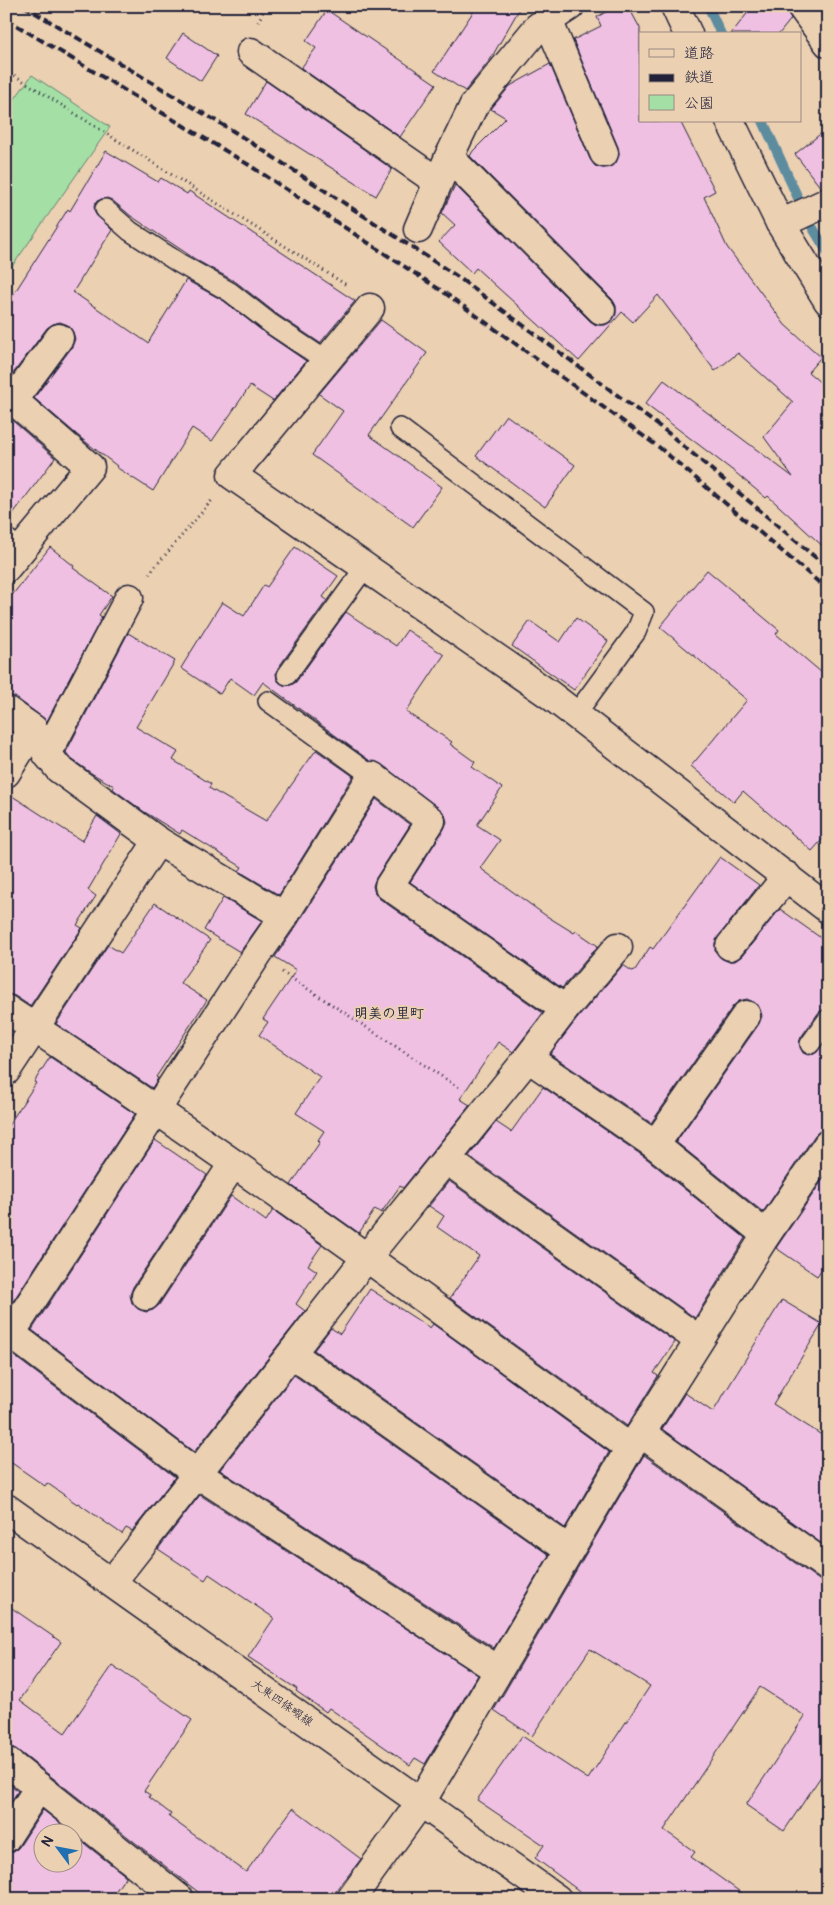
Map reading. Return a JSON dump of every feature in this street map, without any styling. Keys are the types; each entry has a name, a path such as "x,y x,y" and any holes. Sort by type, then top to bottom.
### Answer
{"street":[{"path":"675,6 687,32"},
{"path":"801,6 828,43"},
{"path":"418,229 474,105 538,27 559,13 604,153"},
{"path":"251,52 438,182"},
{"path":"731,122 828,301"},
{"path":"449,157 601,310"},
{"path":"785,221 825,203"},
{"path":"370,308 325,360 232,475 366,566 576,714 828,908"},
{"path":"11,552 90,467 13,400 59,338"},
{"path":"47,754 130,598"},
{"path":"6,710 33,729 47,754 59,769 158,841 284,916"},
{"path":"6,773 33,729"},
{"path":"498,1670 196,1473 8,1332 284,916 372,776 431,821 389,886 565,1009"},
{"path":"6,1071 158,841"},
{"path":"730,946 787,876"},
{"path":"112,1582 367,1257 447,1160 565,1009 618,947"},
{"path":"6,1009 156,1110 635,1441 828,1567"},
{"path":"655,1145 746,1015"},
{"path":"528,1058 655,1145 766,1235"},
{"path":"351,1899 421,1802 635,1441 766,1235 828,1144"},
{"path":"447,1160 699,1340"},
{"path":"146,1296 233,1164"},
{"path":"292,1354 569,1550"},
{"name":"大東四條畷線","path":"6,1508 557,1899"},
{"path":"6,1761 180,1899"},
{"path":"6,1838 39,1787"}],"lane":[{"path":"105,209 130,231 179,263 230,292 271,324 325,360"},
{"path":"400,428 644,612 636,632 576,714"},
{"path":"287,675 366,566"},
{"path":"268,700 372,776"},
{"path":"810,1044 828,1019"}],"path":[{"path":"6,70 363,295 370,308"},
{"path":"130,598 232,475"},
{"path":"257,955 488,1106"}],"green space":[{"path":"32,75 110,127 6,275 6,111"}],"building":[{"path":"477,6 521,6 490,60 465,91 434,71"},
{"path":"616,6 628,6 640,28 639,122 680,122 715,191 704,197 727,247 785,325 821,357 808,372 828,389 828,551 768,496 766,498 645,404 664,380 793,477 764,437 793,402 738,353 715,371 658,295 633,322 622,312 579,361 476,268 472,273 439,242 455,225 442,213 455,185 590,321 596,325 605,325 612,321 616,314 616,306 612,299 470,156 506,118 491,109 510,86 550,64 590,159 595,166 603,168 610,167 616,163 619,155 618,147 573,40 601,26 597,17"},
{"path":"753,6 786,6 791,19 781,32 733,32"},
{"path":"327,10 436,84 400,137 301,68 316,48 306,41"},
{"path":"183,33 217,56 201,81 167,58"},
{"path":"266,81 392,169 376,196 246,114"},
{"path":"828,128 828,187 821,188 795,154"},
{"path":"106,151 158,182 161,178 187,194 189,191 355,301 320,343 278,315 236,282 198,261 131,216 112,200 107,198 97,201 94,206 95,213 112,230 73,292 148,343 186,280 224,301 265,333 306,361 273,401 250,386 212,441 192,428 153,491 116,467 34,398 72,347 75,339 68,325 60,322 47,328 6,383 6,306 68,209 70,211"},
{"path":"381,320 427,353 369,435 442,487 413,527 312,455 343,411 319,394"},
{"path":"6,415 55,458 6,523"},
{"path":"506,415 575,465 545,507 476,456"},
{"path":"50,547 74,566 73,568 112,596 99,615 102,617 47,721 15,697 6,695 6,603"},
{"path":"295,547 338,576 323,597 327,600 278,668 277,680 285,686 296,682 346,612 396,646 407,630 444,655 406,712 452,742 450,744 475,762 472,767 502,788 477,825 500,840 480,868 545,915 574,933 576,931 598,946 562,988 410,882 447,822 445,815 440,809 381,764 370,761 263,682 254,695 230,678 220,694 181,668 222,602 244,616 264,585 267,587"},
{"path":"707,570 779,630 776,634 828,678 828,833 812,851 743,791 734,802 691,766 747,700 660,627"},
{"path":"576,618 608,641 574,690 512,646 530,621 560,642"},
{"path":"128,633 175,661 136,727 178,752 173,760 211,784 209,788 266,821 316,750 353,776 279,895 239,871 242,867 182,830 180,834 143,811 113,789 114,786 70,758 66,752"},
{"path":"6,792 82,841 97,816 121,834 88,890 96,896 77,925 82,928 30,1006 15,996 6,993"},
{"path":"376,799 410,825 376,878 373,886 375,893 380,899 543,1013 513,1052 498,1042 460,1099 470,1105 403,1188 400,1186 381,1213 375,1209 359,1233 291,1185 320,1142 318,1140 324,1131 296,1113 320,1077 259,1035 268,1022 263,1019 296,970 275,957"},
{"path":"720,857 759,885 718,937 715,943 715,951 721,958 727,961 735,961 742,956 780,909 828,943 828,1008 819,1012 801,1037 799,1043 803,1053 808,1055 814,1054 828,1039 828,1129 821,1130 815,1135 763,1212 676,1142 759,1024 762,1016 760,1009 755,1003 747,999 739,1001 733,1006 651,1123 550,1054 623,965 632,971 635,970 650,947 653,949"},
{"path":"223,898 262,921 240,952 204,930"},
{"path":"155,903 210,940 180,983 207,1000 156,1077 158,1078 152,1088 56,1024 108,945 121,953"},
{"path":"50,1057 135,1114 6,1312 6,1129 36,1083 34,1082"},
{"path":"543,1087 646,1158 745,1238 695,1318 469,1156 496,1122 511,1132"},
{"path":"155,1140 207,1175 133,1287 130,1295 132,1303 138,1309 146,1312 153,1310 159,1305 231,1196 266,1221 273,1210 322,1245 308,1265 317,1271 296,1304 305,1311 194,1452 32,1330"},
{"path":"828,1172 828,1260 817,1276 776,1248"},
{"path":"449,1181 675,1342 654,1373 658,1376 627,1426 450,1298 479,1256 437,1227 444,1216 429,1206"},
{"path":"370,1289 430,1328 433,1324 609,1452 565,1528 314,1350 331,1328 340,1334"},
{"path":"782,1300 822,1324 773,1404 828,1439 828,1548 662,1429 685,1393 713,1412"},
{"path":"6,1350 175,1477 132,1531 126,1528 122,1534 78,1503 47,1483 45,1486 6,1459"},
{"path":"294,1375 549,1555 494,1648 220,1470"},
{"path":"644,1455 819,1580 828,1582 828,1766 784,1831 746,1805 805,1716 760,1687 664,1830 695,1852 691,1857 750,1899 590,1899 535,1858 544,1845 477,1800 522,1736 588,1779 650,1686 590,1649 532,1736 494,1710"},
{"path":"200,1495 478,1675 425,1764 415,1758 410,1765 329,1708 326,1712 296,1691 297,1689 248,1657 274,1618 209,1574 205,1580 158,1549"},
{"path":"6,1604 61,1642 20,1700 65,1733 112,1665 192,1720 144,1791 150,1795 149,1797 171,1814 169,1817 246,1872 293,1808 361,1859 330,1899 207,1899 16,1749 6,1746"},
{"path":"6,1781 18,1791 6,1809"},
{"path":"43,1810 58,1822 35,1822"},
{"path":"32,1827 32,1872 82,1872 82,1842 126,1876 110,1899 6,1899 6,1853 14,1852"}],"waterway":[{"path":"708,6 720,32"},
{"path":"763,122 808,220 828,253"}],"railway":[{"path":"24,6 233,131 458,277 667,432 828,568"},
{"path":"6,19 249,165 445,293 660,448 828,590"}],"district":[{"name":"明美の里町","path":"389,1013"}]}
